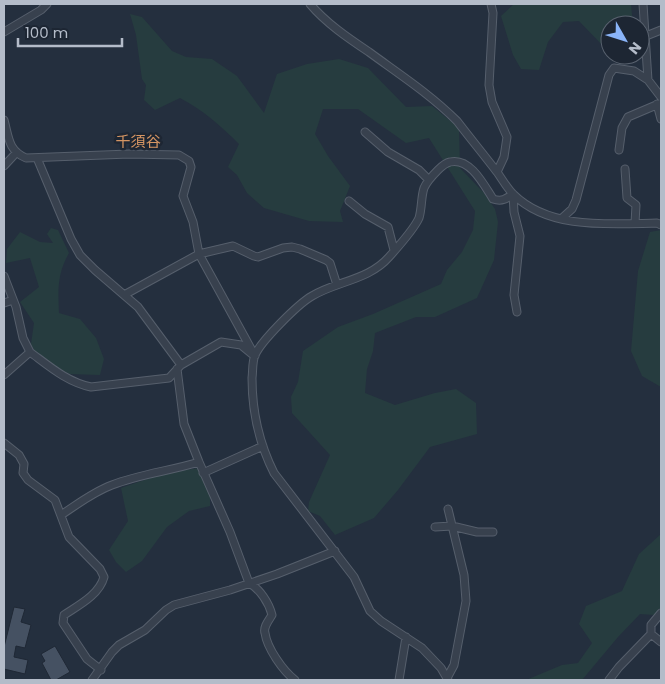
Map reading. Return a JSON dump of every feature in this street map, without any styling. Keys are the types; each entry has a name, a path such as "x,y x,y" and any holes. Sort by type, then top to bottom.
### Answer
{"street":[{"path":"4,32 40,10 46,4"},
{"path":"310,4 323,18 428,94 457,120 513,194 528,206 546,216 561,220 606,224 661,224"},
{"path":"491,4 493,13 489,85 492,102 507,137 504,157 497,172"},
{"path":"647,65 648,80"},
{"path":"561,220 572,208 576,200 609,75 614,68 634,71 648,80 661,97"},
{"path":"619,150 622,128 628,116 659,103 661,119"},
{"path":"4,120 11,145 16,153 26,158 130,154 179,155 189,161 191,167 183,196 193,222 199,254 255,356"},
{"path":"365,132 388,152 419,170 429,180"},
{"path":"4,166 16,153"},
{"path":"38,158 72,240 80,254 95,270 138,307 179,367 182,416 203,473 230,532 249,583 256,587 270,608 272,615 264,634 277,662 295,680"},
{"path":"448,679 433,658 422,648 381,621 370,611 354,577 274,472 257,427 252,399 253,366 255,356 294,309 313,295 374,270 388,258 419,217 424,187 443,165 452,161 465,164 472,170 493,199 498,201 505,200 513,194"},
{"path":"625,169 627,198 636,205 635,223"},
{"path":"513,194 514,212 520,236 514,295 518,312"},
{"path":"349,201 365,214 388,227 394,250"},
{"path":"124,295 199,254 233,246 258,257 283,248 292,247 326,260 334,271 338,285"},
{"path":"4,276 13,300 23,338 30,352 78,384 91,387 169,378 179,367 221,342 240,345 255,356"},
{"path":"4,303 13,300"},
{"path":"4,376 30,352"},
{"path":"4,443 19,455 24,464 23,473 28,480 55,500 69,536 100,569 104,577 101,587 96,593 64,615 63,619 86,659 101,670"},
{"path":"203,473 263,446"},
{"path":"61,515 98,491 113,484 199,462"},
{"path":"448,509 464,575 466,601 454,665 448,679"},
{"path":"435,527 452,526 477,532 493,532"},
{"path":"92,680 119,645 145,630 174,605 249,583 335,551"},
{"path":"661,613 650,625 651,634 661,642"},
{"path":"609,680 651,634"},
{"path":"399,680 406,637"}],"green space":[{"path":"514,4 631,4 632,15 600,15 600,43 579,21 563,22 548,42 539,70 521,69 513,55 501,16"},
{"path":"130,14 142,17 172,51 186,57 212,59 237,76 264,113 277,74 307,64 339,59 368,68 406,107 432,106 459,128 460,168 484,193 495,209 498,222 494,260 477,298 435,317 416,317 375,333 373,351 367,369 365,393 395,405 456,389 476,403 477,434 430,447 398,490 374,518 335,535 320,516 308,511 309,502 330,455 292,413 291,397 298,382 303,351 338,327 441,284 447,270 462,252 473,230 475,211 429,138 406,143 358,109 323,109 315,134 350,186 340,211 343,222 309,221 264,208 247,193 237,175 228,167 239,144 225,131 204,113 180,98 155,110 144,100 146,85 142,79 136,35"},
{"path":"51,228 58,230 69,253 60,275 59,313 80,319 96,338 104,359 100,375 70,374 38,359 31,344 34,323 20,302 39,287 30,258 6,263 7,249 20,232 40,242 53,243 47,234"},
{"path":"661,230 661,387 642,376 631,351 638,271 650,232"},
{"path":"200,468 210,491 210,506 189,511 167,527 142,561 126,572 116,562 109,550 128,521 121,488 168,472"},
{"path":"661,534 661,607 655,615 640,614 582,680 526,680 562,665 578,663 592,643 579,624 586,606 622,591 639,554"}],"building":[{"path":"14,607 25,609 21,622 31,625 25,648 16,646 14,657 28,660 25,674 4,669 4,647"},
{"path":"55,646 70,672 56,680 51,680 42,663 45,661 41,654"}],"district":[{"name":"千須谷","path":"138,142"}]}
